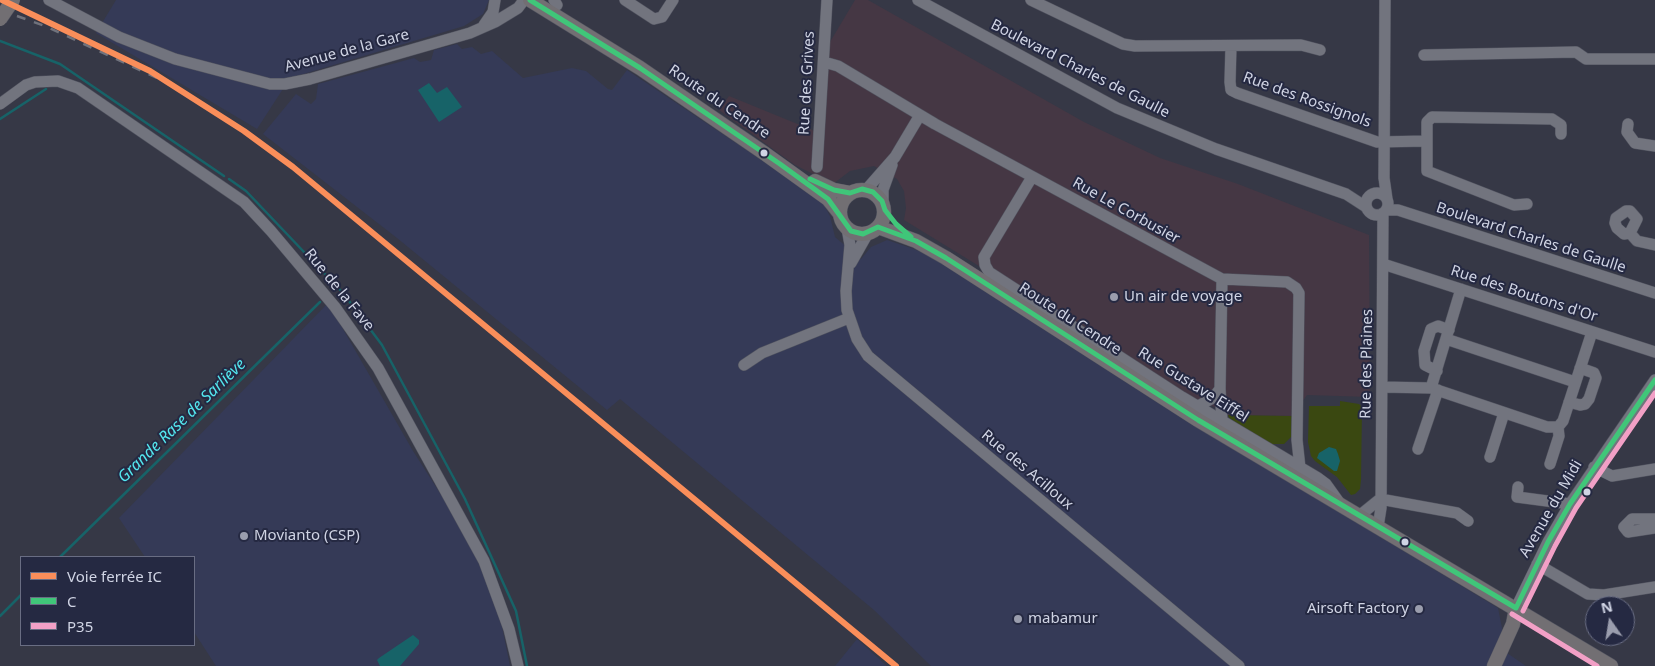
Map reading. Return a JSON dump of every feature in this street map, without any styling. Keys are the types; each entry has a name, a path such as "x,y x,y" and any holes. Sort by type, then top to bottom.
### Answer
{"main road":[{"path":"0,19 12,0"},
{"name":"Route du Cendre","path":"530,0 640,68 780,164 828,199 840,214"},
{"name":"Route du Cendre","path":"553,2 640,68"},
{"name":"Route du Cendre","path":"780,164 834,190 850,194"},
{"path":"866,190 877,194 884,207 883,221 873,230 859,234 848,228 840,214 842,202 850,194 866,190"},
{"name":"Route du Cendre","path":"884,207 896,224 916,241 946,258 1159,395 1611,666"},
{"name":"Route du Cendre","path":"873,230 916,241"},
{"name":"Avenue du Midi","path":"1494,666 1513,624 1516,608"}],"street":[{"name":"Avenue de la Gare","path":"49,0 119,37 175,59 270,84 285,84 310,79 462,35 495,22 518,8 524,0"},
{"path":"484,26 493,12 495,0"},
{"path":"625,0 654,19 662,17 673,0"},
{"name":"Rue des Grives","path":"817,167 827,0"},
{"name":"Boulevard Charles de Gaulle","path":"918,0 1117,108 1216,149 1346,194 1369,210"},
{"path":"1032,0 1123,44 1135,46 1301,45 1320,50"},
{"name":"Rue des Plaines","path":"1378,527 1382,387 1383,230 1389,207 1384,178 1386,0"},
{"name":"Rue des Rossignols","path":"1231,46 1230,82 1232,90 1377,142 1384,140"},
{"path":"1424,54 1576,52 1586,59 1655,59"},
{"name":"Rue Le Corbusier","path":"824,62 843,68 920,115 1222,279"},
{"name":"Rue de la Fave","path":"0,104 26,85 35,82 58,81 78,88 244,202 271,230 335,306 378,368 484,561 509,628 518,666"},
{"path":"884,207 882,190 895,157 920,115"},
{"path":"1527,204 1514,204 1427,171 1427,122 1432,117 1552,119 1561,125 1561,134"},
{"path":"1628,124 1627,132 1635,143 1655,146"},
{"path":"1384,140 1426,140"},
{"path":"866,190 895,157"},
{"name":"Rue Gustave Eiffel","path":"1032,177 984,256 985,265 990,272 1198,406 1326,484 1342,506"},
{"path":"1383,230 1369,210 1368,198 1384,178"},
{"path":"1369,210 1389,207 1383,194 1373,193"},
{"name":"Boulevard Charles de Gaulle","path":"1346,194 1373,193"},
{"name":"Boulevard Charles de Gaulle","path":"1389,207 1655,293"},
{"name":"Rue des Acilloux","path":"848,228 849,267 846,291 849,318 857,339 877,365 1240,666"},
{"name":"Rue des Acilloux","path":"849,267 873,230"},
{"path":"1630,233 1637,240 1655,245"},
{"name":"Rue des Boutons d'Or","path":"1383,264 1655,352"},
{"path":"1222,420 1220,389 1222,279 1287,282 1296,288 1298,293 1296,440 1300,468"},
{"path":"1418,449 1437,371 1461,289"},
{"path":"744,365 762,353 849,318"},
{"path":"1437,371 1425,365 1424,351 1428,336 1434,326 1448,334 1575,382"},
{"path":"1550,464 1559,436 1558,427 1563,421 1592,332"},
{"path":"1569,402 1580,405 1585,404 1589,399 1596,378 1594,373 1580,368"},
{"name":"Avenue du Midi","path":"1516,608 1537,564 1570,504 1655,380"},
{"path":"1382,387 1434,389 1547,427 1558,427"},
{"path":"1198,406 1213,398 1220,389"},
{"path":"1490,457 1504,413"},
{"path":"1278,454 1290,447 1296,440"},
{"path":"1594,467 1612,476 1655,469"},
{"path":"1518,487 1517,497 1570,504"},
{"path":"1360,516 1380,499 1457,513 1468,521"},
{"path":"1655,519 1632,519 1624,527 1628,532 1655,528"},
{"path":"1537,564 1588,594 1604,595 1655,588"}],"shaded area":[{"path":"116,0 489,0 483,14 464,26 290,78 257,129 96,33"},
{"path":"855,0 868,0 1084,122 1160,158 1238,184 1369,235 1370,397 1307,395 1292,416 1228,415 1226,412 1194,398 904,220 906,208 904,191 897,179 874,166 850,171 833,184 795,165 719,110 729,96 822,134 830,42"},
{"path":"457,44 462,49 472,47 481,54 492,51 523,78 572,68 586,71 608,89 612,90 627,70 821,200 830,216 835,237 861,259 871,247 887,240 914,249 945,264 1149,397 1498,608 1507,653 1526,666 931,666 874,610 620,399 607,410 397,238 263,134 296,94 311,104 316,99 318,84 414,58 420,62 431,60 434,50"},
{"path":"429,83 437,93 447,87 462,107 439,122 418,90"},
{"path":"328,303 413,451 470,540 500,617 510,666 216,666 195,634 195,556 144,556 119,518"},
{"path":"1340,401 1359,404 1362,407 1360,489 1351,495 1337,477 1315,461 1311,456 1308,442 1309,406 1340,406"},
{"path":"1228,415 1292,416 1291,437 1284,444 1271,444 1229,418"},
{"path":"1329,447 1336,449 1338,454 1340,461 1337,471 1334,471 1317,458 1319,453"},
{"path":"413,635 419,640 419,644 400,666 380,666 377,660 379,658"},
{"path":"857,639 887,666 835,666"}],"waterway":[{"path":"0,41 60,64 224,176"},
{"path":"0,119 46,89"},
{"path":"229,179 246,191 343,293 382,345 465,499 516,611 527,666"},
{"name":"Grande Rase de Sarliève","path":"61,556 320,302"},
{"name":"Grande Rase de Sarliève","path":"0,616 20,596"}],"railway":[{"path":"0,10 45,26 170,84"}],"rail line":[{"name":"IC","path":"2,0 150,71 244,131 293,167 896,666"}],"transit line":[{"name":"C","path":"530,0 640,68 780,164 828,199 851,231 863,234 878,227 916,241 946,258 1198,420 1516,608"},
{"name":"C","path":"810,179 834,190 850,193 862,189 873,192 882,201 885,210 896,224 911,237"},
{"name":"C","path":"1516,608 1548,542 1570,504 1655,380"},
{"name":"P35","path":"1523,611 1576,508 1655,393"},
{"name":"P35","path":"1512,614 1597,666"}],"place":[{"name":"Un air de voyage","path":"1114,297"},
{"name":"Movianto (CSP)","path":"244,536"},
{"name":"Airsoft Factory","path":"1419,609"},
{"name":"mabamur","path":"1018,619"}]}
